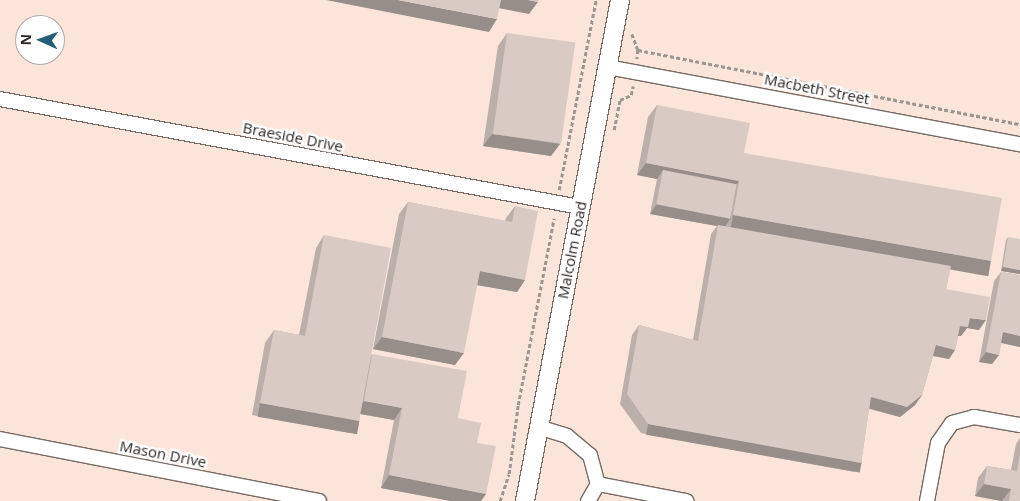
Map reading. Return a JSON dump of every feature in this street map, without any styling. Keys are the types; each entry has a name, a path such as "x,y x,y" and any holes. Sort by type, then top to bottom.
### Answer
{"street":[{"name":"Malcolm Road","path":"524,501 620,0"},
{"name":"Macbeth Street","path":"607,67 1020,144"},
{"name":"Braeside Drive","path":"0,99 580,207"},
{"path":"927,501 938,443 952,423 974,416 1020,425"},
{"path":"538,427 567,436 590,455 598,484 588,501"},
{"name":"Mason Drive","path":"0,439 319,501"},
{"path":"598,484 686,501"}],"path":[{"path":"500,501 509,474 518,405 596,0"},
{"path":"638,50 1020,124"}],"shaded area":[{"path":"0,0 1020,0 1020,501 0,501"}],"building":[{"path":"398,0 501,0 497,19"},
{"path":"507,33 575,43 561,144 493,134"},
{"path":"657,105 750,123 744,153 1002,198 991,261 733,215 739,181 646,163"},
{"path":"663,170 737,184 730,219 656,204"},
{"path":"408,202 512,222 515,206 538,211 525,280 480,271 464,353 382,337"},
{"path":"718,225 951,266 946,289 990,297 986,320 970,318 968,327 960,326 955,350 936,345 922,395 907,407 871,397 861,463 648,424 627,394 639,325 698,341"},
{"path":"324,235 391,248 359,421 260,403 274,330 305,336"},
{"path":"1008,237 1020,239 1020,270 1003,267"},
{"path":"1001,272 1020,275 1020,336 1003,332 999,355 986,352"},
{"path":"372,354 467,371 458,418 481,423 477,443 496,446 486,494 389,475 402,408 364,401"},
{"path":"1020,455 1020,501 1009,501 1011,489 984,484 987,466 1017,471"}]}
